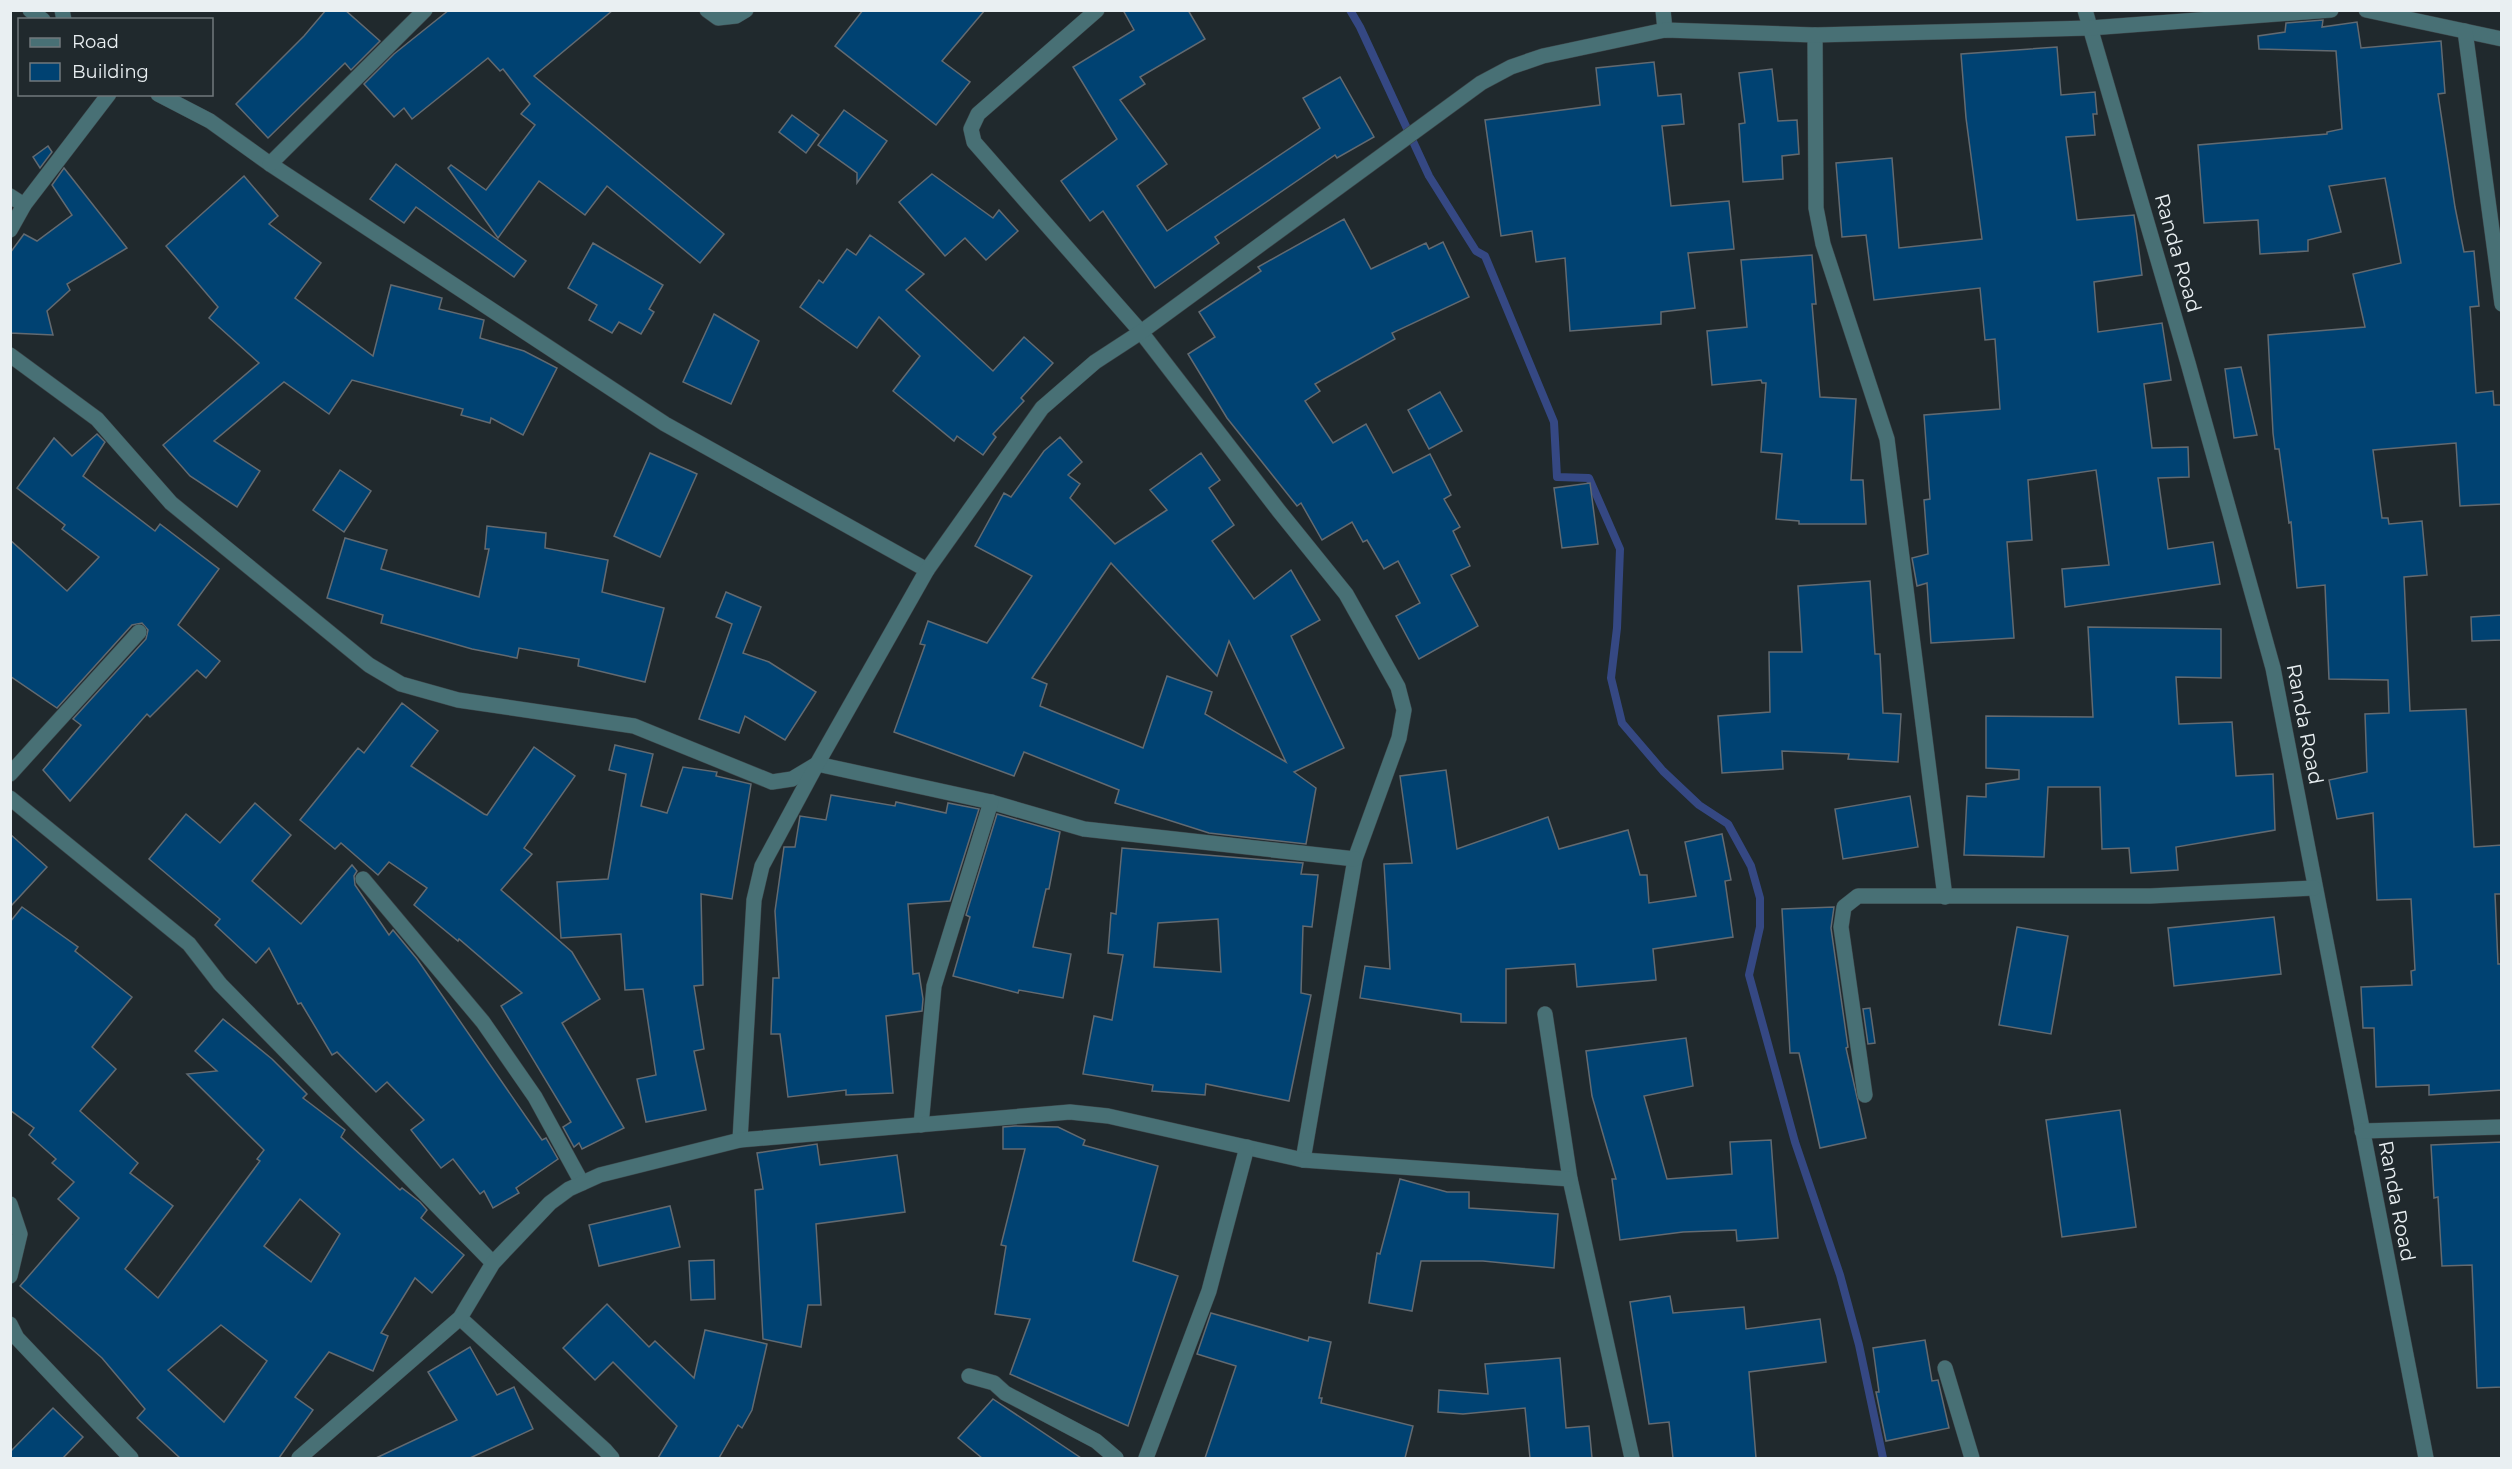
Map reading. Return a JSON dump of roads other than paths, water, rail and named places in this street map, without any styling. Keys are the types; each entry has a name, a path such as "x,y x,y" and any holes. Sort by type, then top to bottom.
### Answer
{"street":[{"path":"270,164 425,10"},
{"path":"708,10 718,18 736,16 746,10"},
{"path":"1097,10 978,114 971,129 974,142 1141,332 1279,511 1347,594 1398,687 1404,710 1399,738 1355,859 1303,1160"},
{"path":"1663,10 1665,30"},
{"name":"Randa Road","path":"2085,10 2188,363 2273,668 2426,1458"},
{"path":"740,1140 754,900 762,866 927,570 1042,408 1095,362 1141,332 1481,84 1511,68 1543,56 1665,30 1815,36 2090,28 2331,10"},
{"path":"2366,10 2502,39"},
{"path":"2465,31 2502,304"},
{"path":"1815,36 1816,208 1823,244 1887,439 1944,897"},
{"path":"10,230 24,205 107,96"},
{"path":"162,96 210,121 270,164 665,424 927,570"},
{"path":"10,196 24,205"},
{"path":"10,356 97,419 171,502 369,665 400,684 458,700 634,726 772,782 792,779 817,764 991,802 1084,829 1355,859"},
{"path":"10,774 139,632"},
{"path":"10,798 189,944 220,984 493,1263"},
{"path":"921,1125 934,986 991,802"},
{"path":"363,879 483,1022 536,1097 582,1184"},
{"path":"1865,1095 1841,927 1844,907 1858,896 2150,896 2314,888"},
{"path":"1545,1014 1570,1179 1632,1458"},
{"path":"299,1458 460,1318 493,1263 550,1203 569,1189 600,1175 740,1140 1070,1112 1108,1116 1303,1160 1570,1179"},
{"path":"2362,1131 2502,1127"},
{"path":"1146,1458 1209,1291 1247,1148"},
{"path":"10,1204 20,1234 10,1276"},
{"path":"460,1318 612,1458"},
{"path":"10,1324 17,1338 131,1458"},
{"path":"1945,1368 1972,1458"},
{"path":"969,1376 994,1383 1020,1401 1096,1441 1116,1458"}],"waterway":[{"path":"1350,10 1429,176 1476,251 1485,256 1554,422 1557,477 1589,478 1620,549 1617,628 1611,678 1622,723 1663,771 1699,805 1728,824 1751,866 1760,898 1760,927 1749,975 1795,1142 1840,1275 1859,1345 1883,1458"}]}
